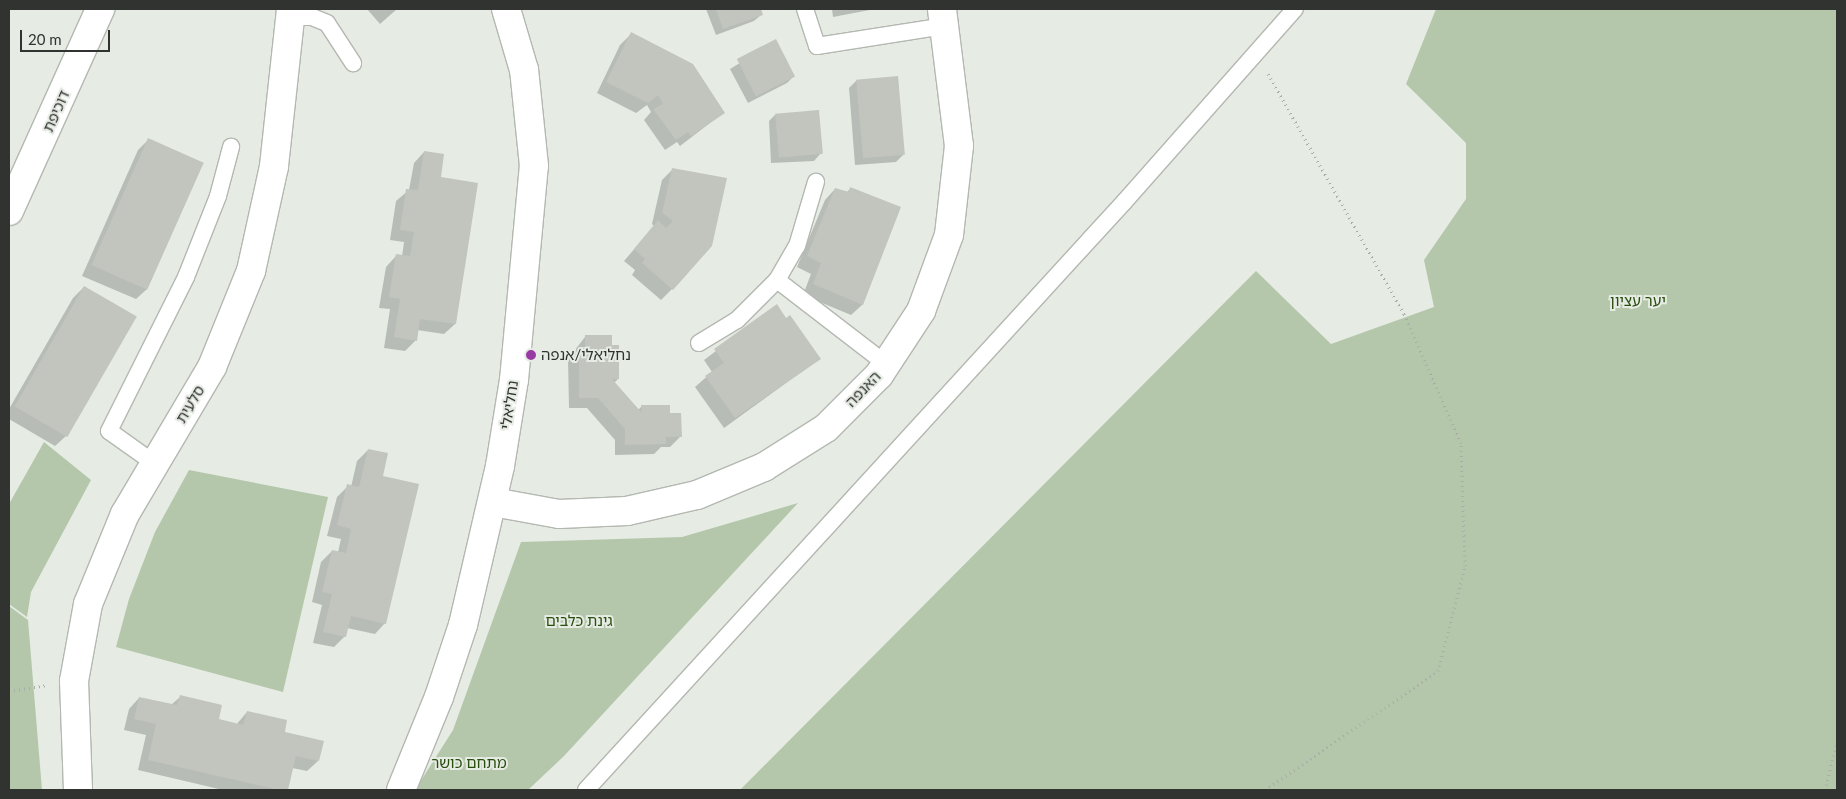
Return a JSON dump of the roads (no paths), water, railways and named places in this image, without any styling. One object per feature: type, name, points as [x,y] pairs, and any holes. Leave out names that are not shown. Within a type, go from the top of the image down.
[{"type":"street","name":"דוכיפת","points":[[9,210],[100,9]]},
{"type":"street","name":"נחליאלי","points":[[401,790],[439,697],[463,625],[493,502],[514,380],[534,166],[532,119],[524,70],[506,9]]},
{"type":"street","name":"סלעית","points":[[78,790],[74,681],[88,604],[103,561],[154,463],[212,367],[251,271],[274,166],[290,13]]},
{"type":"street","name":"האנפה","points":[[493,502],[559,514],[627,511],[697,495],[764,468],[826,428],[886,364],[921,311],[949,234],[959,146],[944,17]]},
{"type":"lane","points":[[805,9],[817,46],[944,17]]},
{"type":"lane","points":[[586,790],[1257,54],[1295,9]]},
{"type":"lane","points":[[290,13],[312,17],[327,24],[353,63]]},
{"type":"lane","points":[[154,463],[109,431],[186,277],[218,196],[231,147]]},
{"type":"lane","points":[[699,343],[744,314],[778,280],[797,246],[816,182]]},
{"type":"lane","points":[[778,280],[886,364]]},
{"type":"place","name":"נחליאלי/אנפה","points":[[531,355]]},
{"type":"park label","name":"יער עציון","points":[[1638,301]]},
{"type":"park label","name":"גינת כלבים","points":[[579,621]]},
{"type":"park label","name":"מתחם כושר","points":[[469,763]]}]
